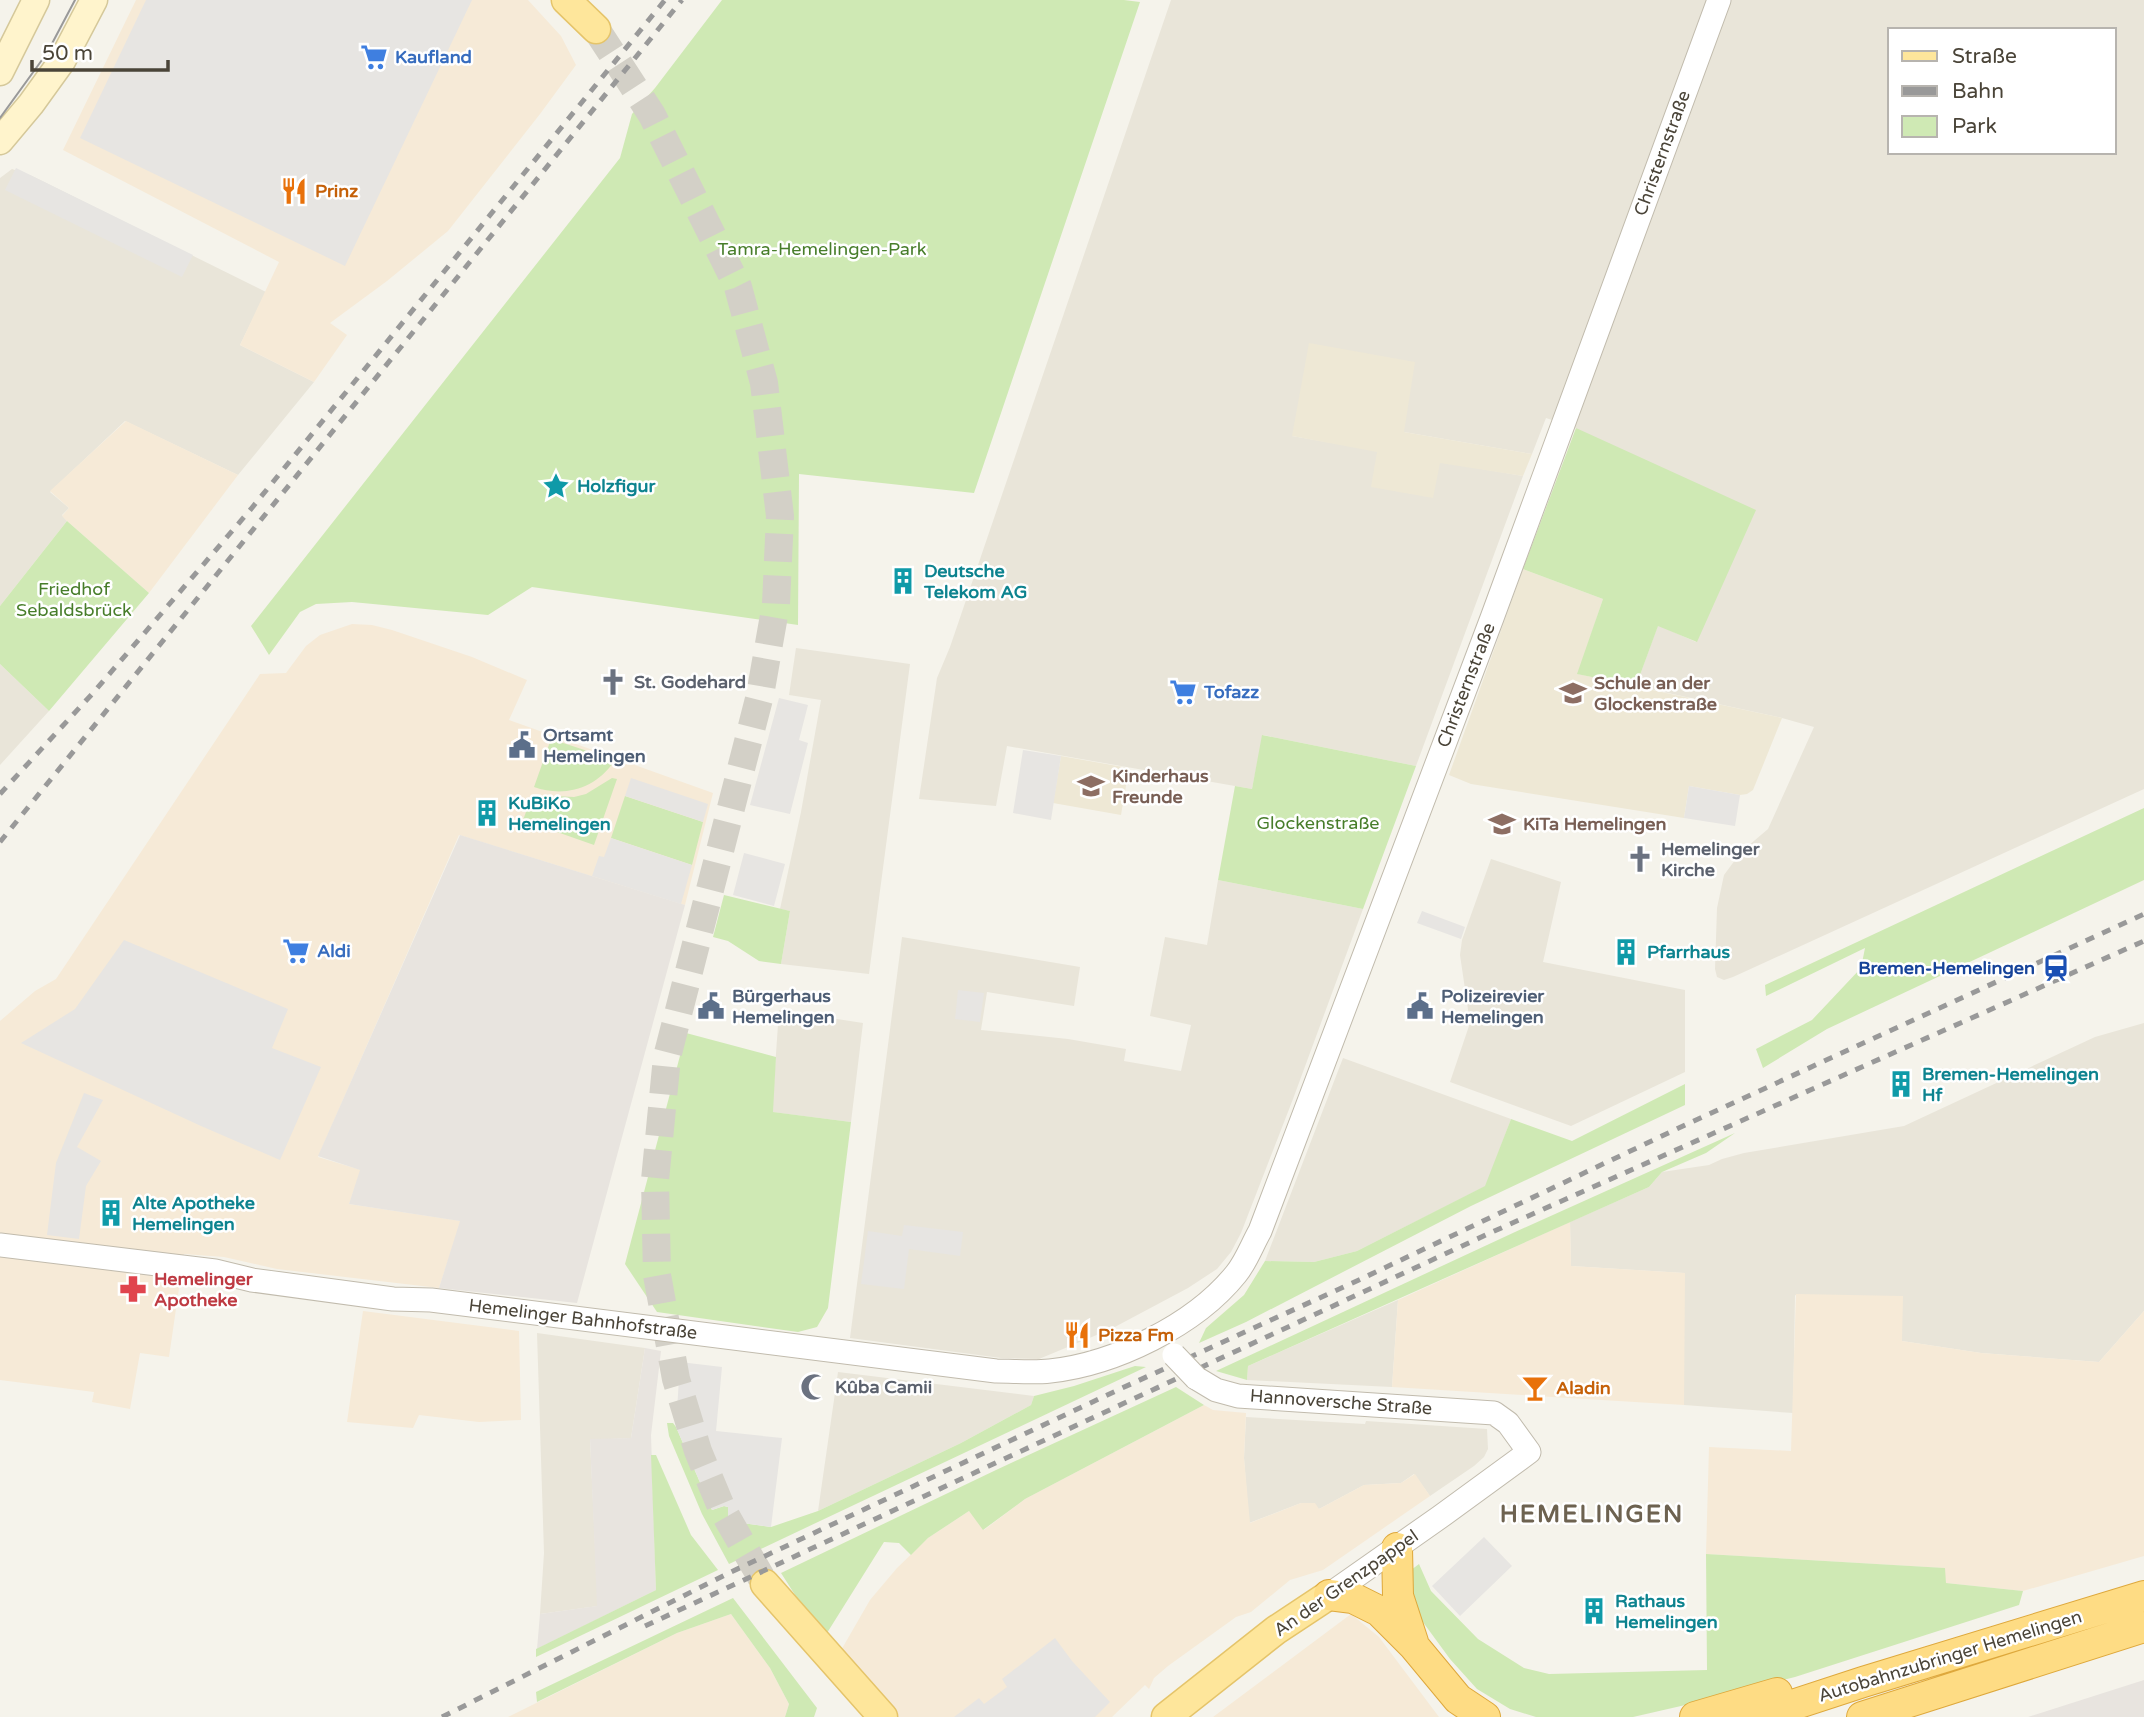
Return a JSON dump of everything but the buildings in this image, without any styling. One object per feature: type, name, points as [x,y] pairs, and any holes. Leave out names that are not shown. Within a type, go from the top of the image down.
[{"type":"highway","points":[[1397,1548],[1398,1596],[1414,1646]]},
{"type":"highway","points":[[1329,1595],[1353,1598],[1379,1611],[1414,1646],[1458,1699],[1485,1717]]},
{"type":"highway","name":"Autobahnzubringer Hemelingen","points":[[1756,1717],[2144,1596]]},
{"type":"highway","name":"Autobahnzubringer Hemelingen","points":[[1862,1717],[2144,1627]]},
{"type":"highway","points":[[1695,1717],[1816,1680],[1863,1682]]},
{"type":"main road","points":[[0,72],[36,0]]},
{"type":"main road","points":[[0,141],[62,61],[94,0]]},
{"type":"main road","points":[[566,0],[596,29],[575,0]]},
{"type":"main road","points":[[857,1717],[765,1584],[883,1717]]},
{"type":"main road","name":"An der Grenzpappel","points":[[1166,1717],[1276,1630],[1329,1595]]},
{"type":"street","name":"Christernstraße","points":[[1161,1334],[1195,1313],[1237,1273],[1260,1231],[1492,618],[1719,0]]},
{"type":"street","name":"Hemelinger Bahnhofstraße","points":[[0,1245],[215,1271],[252,1280],[393,1299],[431,1300],[996,1371],[1049,1371],[1100,1361],[1161,1334]]},
{"type":"street","name":"Hannoversche Straße","points":[[1161,1334],[1174,1355],[1196,1378],[1216,1390],[1238,1396],[1494,1413],[1508,1423],[1529,1452]]},
{"type":"street","name":"An der Grenzpappel","points":[[1329,1595],[1529,1452]]},
{"type":"shaded area","points":[[136,0],[528,0],[561,36],[576,65],[448,231],[330,323],[347,335],[314,382],[240,345],[279,262],[63,150]]},
{"type":"shaded area","points":[[146,0],[472,0],[345,266],[80,138]]},
{"type":"shaded area","points":[[1171,0],[2144,0],[2144,789],[1733,977],[1724,980],[1717,977],[1717,908],[1724,875],[1741,852],[1768,829],[1814,727],[1636,686],[1658,625],[1696,642],[1576,428],[1546,418],[1532,454],[1404,432],[1292,436],[1523,476],[1416,766],[1263,735],[1252,789],[1007,746],[996,806],[919,799],[937,678],[950,647]]},
{"type":"shaded area","points":[[16,168],[193,255],[182,277],[5,190]]},
{"type":"shaded area","points":[[12,169],[32,176],[266,292],[240,345],[314,382],[238,475],[125,421],[50,492],[69,508],[62,515],[67,521],[0,606],[0,178]]},
{"type":"shaded area","points":[[1309,343],[1415,362],[1404,432],[1532,454],[1523,476],[1440,463],[1433,498],[1371,487],[1377,452],[1292,436]]},
{"type":"shaded area","points":[[126,421],[238,475],[149,593],[62,516],[69,508],[50,491]]},
{"type":"shaded area","name":"Schule an der Glockenstraße","points":[[1523,569],[1603,599],[1578,674],[1782,718],[1753,790],[1740,795],[1689,786],[1684,818],[1471,784],[1449,775]]},
{"type":"shaded area","points":[[352,624],[392,630],[472,657],[527,680],[509,720],[713,793],[685,905],[459,835],[318,1157],[361,1170],[349,1204],[461,1221],[439,1288],[277,1269],[224,1257],[184,1254],[169,1357],[140,1353],[130,1409],[92,1402],[94,1392],[0,1380],[0,1021],[35,991],[56,979],[260,674],[286,673],[306,646],[320,635]]},
{"type":"shaded area","points":[[796,648],[910,664],[869,974],[781,964],[790,911],[780,909],[821,700],[789,695]]},
{"type":"shaded area","points":[[0,664],[49,711],[0,765]]},
{"type":"shaded area","points":[[779,698],[808,705],[799,740],[808,743],[790,814],[750,805]]},
{"type":"shaded area","points":[[1023,750],[1061,756],[1051,820],[1013,813]]},
{"type":"shaded area","name":"Kinderhaus Freunde","points":[[1061,756],[1129,768],[1121,815],[1053,803]]},
{"type":"shaded area","points":[[631,778],[708,804],[703,822],[625,796]]},
{"type":"shaded area","points":[[1689,786],[1740,795],[1735,826],[1684,818]]},
{"type":"shaded area","points":[[460,835],[685,905],[577,1303],[439,1288],[460,1221],[349,1204],[360,1170],[318,1156]]},
{"type":"shaded area","points":[[611,838],[692,865],[681,904],[592,876],[599,856],[604,857]]},
{"type":"shaded area","points":[[744,853],[785,864],[774,906],[733,895]]},
{"type":"shaded area","points":[[1491,859],[1561,882],[1543,962],[1685,990],[1685,1072],[1571,1126],[1450,1082],[1470,1023],[1460,955],[1462,940]]},
{"type":"shaded area","points":[[1218,880],[1363,909],[1293,1099],[1241,1233],[1231,1252],[1217,1269],[1188,1288],[1111,1329],[1039,1359],[1001,1358],[850,1338],[902,937],[1080,967],[1074,1006],[987,992],[981,1030],[1068,1039],[1126,1049],[1124,1061],[1181,1071],[1191,1025],[1150,1016],[1165,937],[1207,945]]},
{"type":"shaded area","points":[[1422,911],[1465,927],[1461,939],[1417,923]]},
{"type":"shaded area","points":[[124,940],[288,1009],[272,1048],[321,1067],[280,1160],[21,1043],[75,1009]]},
{"type":"shaded area","points":[[958,990],[984,993],[980,1022],[955,1019]]},
{"type":"shaded area","points":[[779,1010],[863,1023],[851,1122],[772,1112]]},
{"type":"shaded area","points":[[2144,1023],[2144,1311],[2099,1362],[1981,1353],[1902,1341],[1795,1295],[1793,1413],[1684,1405],[1684,1273],[1571,1266],[1570,1222],[1649,1187],[1662,1172],[1709,1165],[1744,1153],[1904,1126],[2095,1037]]},
{"type":"shaded area","points":[[1343,1058],[1511,1119],[1486,1186],[1357,1251],[1314,1262],[1265,1261]]},
{"type":"shaded area","points":[[84,1093],[103,1100],[77,1147],[101,1161],[86,1186],[79,1239],[47,1235],[56,1163]]},
{"type":"shaded area","points":[[1570,1222],[1571,1266],[1685,1273],[1684,1405],[1392,1387],[1398,1300]]},
{"type":"shaded area","points":[[904,1225],[963,1232],[960,1256],[909,1249],[904,1289],[861,1284],[868,1231],[902,1236]]},
{"type":"shaded area","points":[[1796,1294],[1903,1296],[1902,1341],[1981,1353],[2099,1362],[2144,1311],[2144,1556],[2023,1591],[1946,1583],[1944,1568],[1706,1554],[1709,1447],[1791,1451]]},
{"type":"shaded area","points":[[1398,1300],[1392,1387],[1247,1380],[1248,1366]]},
{"type":"shaded area","points":[[363,1311],[519,1331],[521,1420],[479,1422],[419,1415],[413,1428],[347,1422]]},
{"type":"shaded area","points":[[537,1333],[645,1348],[631,1438],[590,1440],[598,1606],[540,1614],[544,1553]]},
{"type":"shaded area","points":[[645,1348],[661,1351],[651,1435],[656,1590],[537,1649],[540,1614],[597,1606],[590,1439],[631,1438]]},
{"type":"shaded area","points":[[680,1362],[722,1367],[716,1431],[782,1438],[771,1527],[728,1521],[728,1507],[712,1510],[676,1427]]},
{"type":"shaded area","points":[[838,1372],[1034,1396],[1031,1405],[961,1443],[818,1511]]},
{"type":"shaded area","points":[[1204,1405],[1213,1410],[1246,1413],[1244,1458],[1250,1523],[1301,1503],[1315,1503],[1319,1509],[1364,1485],[1401,1483],[1415,1474],[1430,1496],[1323,1570],[1290,1580],[1251,1612],[1236,1617],[1168,1666],[1154,1678],[1149,1689],[1145,1685],[1112,1717],[897,1717],[840,1652],[870,1600],[897,1568],[928,1538],[969,1511],[984,1530],[1025,1499]]},
{"type":"shaded area","points":[[1246,1417],[1487,1429],[1488,1449],[1474,1466],[1430,1496],[1414,1474],[1401,1483],[1364,1485],[1319,1509],[1301,1503],[1249,1523],[1244,1458]]},
{"type":"shaded area","points":[[1484,1537],[1512,1566],[1460,1616],[1432,1586]]},
{"type":"shaded area","points":[[731,1614],[770,1668],[789,1704],[785,1717],[508,1717],[677,1633]]},
{"type":"shaded area","points":[[1351,1614],[1379,1637],[1439,1717],[1213,1717]]},
{"type":"shaded area","points":[[1055,1638],[1110,1702],[1095,1717],[954,1717],[979,1698],[984,1704],[1007,1687],[1002,1679]]},
{"type":"shaded area","points":[[2144,1680],[2144,1717],[2028,1717]]},
{"type":"green space","name":"Tamra-Hemelingen-Park","points":[[722,0],[1140,2],[974,493],[799,474],[798,625],[532,587],[488,615],[352,602],[316,604],[300,612],[269,655],[251,626],[620,158],[632,114]]},
{"type":"green space","points":[[1576,428],[1756,510],[1697,642],[1658,626],[1636,686],[1577,674],[1603,599],[1523,569]]},
{"type":"green space","name":"Friedhof Sebaldsbrück","points":[[67,521],[149,593],[49,711],[0,664],[0,606]]},
{"type":"green space","name":"Glockenstraße","points":[[1262,735],[1416,766],[1363,909],[1218,880],[1235,786],[1252,789]]},
{"type":"green space","points":[[551,739],[615,760],[599,778],[579,788],[557,791],[534,787]]},
{"type":"green space","points":[[612,778],[617,779],[594,845],[523,820],[532,796],[574,797],[586,794]]},
{"type":"green space","points":[[625,796],[703,822],[692,865],[611,838]]},
{"type":"green space","points":[[2144,808],[2144,880],[1827,1029],[1763,1068],[1756,1049],[1812,1020],[1861,968],[1865,948],[1766,996],[1765,985]]},
{"type":"green space","points":[[724,895],[790,911],[781,964],[759,961],[728,941],[713,937]]},
{"type":"green space","points":[[686,1033],[776,1057],[773,1112],[851,1122],[828,1308],[817,1327],[798,1332],[657,1312],[625,1264]]},
{"type":"green space","points":[[1685,1084],[1685,1105],[1471,1206],[1246,1322],[1199,1343],[1206,1328],[1244,1295],[1265,1261],[1314,1262],[1357,1251],[1485,1186],[1511,1119],[1572,1141]]},
{"type":"green space","points":[[1735,1133],[1706,1153],[1662,1172],[1649,1187],[1248,1366],[1247,1380],[1216,1371],[1515,1232]]},
{"type":"green space","points":[[1135,1366],[1146,1367],[729,1564],[702,1514],[669,1436],[667,1423],[673,1423],[676,1427],[712,1510],[728,1507],[728,1521],[771,1527],[818,1511],[961,1443],[1031,1405],[1034,1396]]},
{"type":"green space","points":[[1176,1387],[1204,1405],[1025,1499],[983,1530],[969,1511],[928,1538],[911,1555],[899,1543],[884,1542],[827,1633],[799,1601],[781,1573],[996,1470]]},
{"type":"green space","points":[[651,1455],[656,1455],[691,1535],[718,1570],[536,1657],[536,1649],[656,1590]]},
{"type":"green space","points":[[1706,1554],[1945,1568],[1946,1583],[2023,1591],[2019,1605],[1795,1677],[1633,1717],[1536,1717],[1510,1709],[1477,1689],[1450,1659],[1409,1603],[1407,1573],[1419,1564],[1431,1591],[1478,1639],[1524,1668],[1549,1674],[1707,1670]]},
{"type":"green space","points":[[733,1598],[817,1708],[814,1717],[785,1717],[789,1704],[770,1668],[731,1614],[677,1633],[537,1702],[536,1692]]},
{"type":"tunnel","points":[[596,29],[652,115],[738,287],[764,383],[780,516],[776,604],[760,695],[667,1057],[655,1180],[657,1275],[676,1379],[698,1451],[722,1509],[765,1584]]},
{"type":"tram line","points":[[0,118],[47,53],[75,0]]},
{"type":"railway","points":[[0,794],[93,693],[251,509],[665,0]]},
{"type":"railway","points":[[0,842],[682,0]]},
{"type":"railway","points":[[442,1717],[731,1572],[1683,1126],[2144,914]]},
{"type":"railway","points":[[645,1626],[1490,1233],[2144,941]]},
{"type":"place","name":"Kaufland","points":[[374,57]]},
{"type":"place","name":"Prinz","points":[[294,191]]},
{"type":"place","name":"Holzfigur","points":[[556,486]]},
{"type":"place","name":"Deutsche Telekom AG","points":[[903,581]]},
{"type":"place","name":"St. Godehard","points":[[613,682]]},
{"type":"place","name":"Tofazz","points":[[1183,692]]},
{"type":"place","name":"Schule an der Glockenstraße","points":[[1573,693]]},
{"type":"place","name":"Ortsamt Hemelingen","points":[[522,745]]},
{"type":"place","name":"Kinderhaus Freunde","points":[[1091,786]]},
{"type":"place","name":"KuBiKo Hemelingen","points":[[487,813]]},
{"type":"place","name":"KiTa Hemelingen","points":[[1502,824]]},
{"type":"place","name":"Hemelinger Kirche","points":[[1640,859]]},
{"type":"place","name":"Aldi","points":[[296,951]]},
{"type":"place","name":"Pfarrhaus","points":[[1626,952]]},
{"type":"place","name":"Bremen-Hemelingen","points":[[2056,968]]},
{"type":"place","name":"Bürgerhaus Hemelingen","points":[[711,1006]]},
{"type":"place","name":"Polizeirevier Hemelingen","points":[[1420,1006]]},
{"type":"place","name":"Bremen-Hemelingen Hf","points":[[1901,1084]]},
{"type":"place","name":"Alte Apotheke Hemelingen","points":[[111,1213]]},
{"type":"place","name":"Hemelinger Apotheke","points":[[133,1289]]},
{"type":"place","name":"Pizza Fm","points":[[1077,1335]]},
{"type":"place","name":"Kûba Camii","points":[[814,1387]]},
{"type":"place","name":"Aladin","points":[[1535,1388]]},
{"type":"place","name":"Rathaus Hemelingen","points":[[1594,1611]]},
{"type":"district","name":"HEMELINGEN","points":[[1592,1514]]}]
